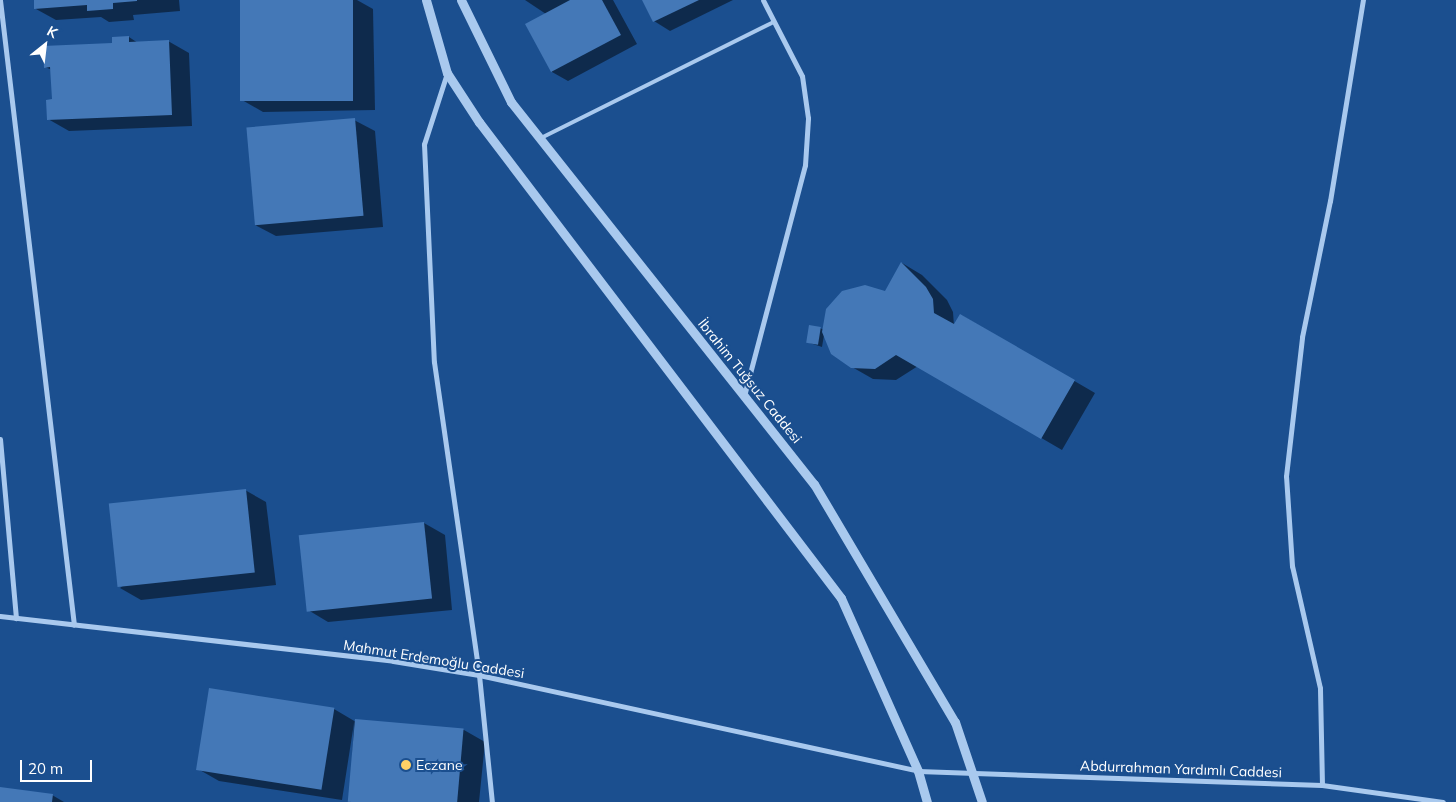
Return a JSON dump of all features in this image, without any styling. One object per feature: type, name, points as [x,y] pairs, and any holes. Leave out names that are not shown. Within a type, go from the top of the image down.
[{"type":"street","points":[[0,0],[74,625]]},
{"type":"street","points":[[426,0],[447,73],[478,122],[841,598],[918,771],[927,802]]},
{"type":"street","name":"İbrahim Tuğsuz Caddesi","points":[[461,0],[511,102],[814,484],[955,722],[982,802]]},
{"type":"street","points":[[744,396],[805,165],[808,118],[802,76],[763,0]]},
{"type":"street","points":[[1322,786],[1320,688],[1292,566],[1286,476],[1302,337],[1330,201],[1363,0]]},
{"type":"street","points":[[447,73],[424,144],[434,362],[479,675],[492,802]]},
{"type":"street","points":[[0,439],[16,618]]},
{"type":"street","name":"Mahmut Erdemoğlu Caddesi","points":[[0,616],[393,661],[479,675],[918,771]]},
{"type":"street","name":"Abdurrahman Yardımlı Caddesi","points":[[918,771],[1322,786],[1443,802]]},
{"type":"lane","points":[[540,139],[774,22]]},
{"type":"building","points":[[34,0],[137,1],[113,3],[113,9],[87,11],[87,5],[34,9]]},
{"type":"building","points":[[240,0],[353,0],[353,101],[240,101]]},
{"type":"building","points":[[570,0],[602,0],[621,35],[551,72],[525,24]]},
{"type":"building","points":[[642,0],[699,0],[653,22]]},
{"type":"building","points":[[129,36],[129,42],[169,40],[172,115],[47,120],[46,100],[52,99],[50,67],[44,68],[43,46],[112,43],[112,37]]},
{"type":"building","points":[[355,118],[364,216],[255,225],[246,127]]},
{"type":"building","points":[[901,262],[926,287],[933,299],[934,313],[954,324],[960,314],[1075,380],[1041,439],[896,355],[875,369],[851,368],[831,354],[822,332],[826,309],[842,291],[865,285],[885,291]]},
{"type":"building","points":[[809,325],[821,327],[818,345],[806,343]]},
{"type":"building","points":[[246,489],[255,573],[118,587],[109,503]]},
{"type":"building","points":[[424,522],[432,599],[307,612],[299,535]]},
{"type":"building","points":[[209,688],[334,708],[321,790],[196,770]]},
{"type":"building","name":"Eczane","points":[[355,719],[464,728],[457,802],[348,802]]},
{"type":"building","points":[[0,787],[53,794],[52,802],[0,802]]},
{"type":"place","name":"Eczane","points":[[406,765]]}]
